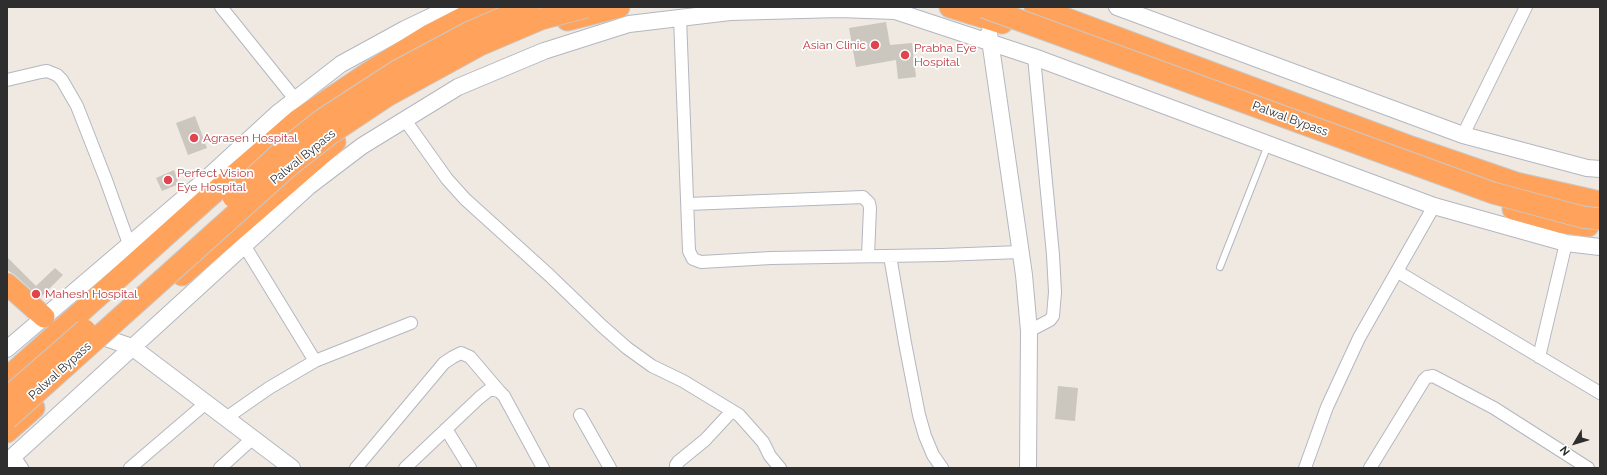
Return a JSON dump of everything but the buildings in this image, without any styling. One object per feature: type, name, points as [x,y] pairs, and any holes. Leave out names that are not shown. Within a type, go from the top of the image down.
[{"type":"highway","points":[[7,378],[298,120],[368,73],[431,34],[470,14],[488,7]]},
{"type":"highway","name":"Palwal Bypass","points":[[7,398],[98,318],[281,152],[323,119],[397,71],[470,32],[528,7]]},
{"type":"highway","name":"Palwal Bypass","points":[[7,418],[289,166],[330,134],[387,96],[480,45],[541,19],[586,7]]},
{"type":"highway","points":[[7,432],[327,148],[395,100],[458,65],[497,46],[540,28],[619,7]]},
{"type":"highway","points":[[950,7],[987,11],[1502,206],[1560,222],[1600,228]]},
{"type":"highway","name":"Palwal Bypass","points":[[1035,7],[1400,142],[1516,183],[1600,202]]},
{"type":"highway","points":[[1072,7],[1231,67],[1519,172],[1561,183],[1600,188]]},
{"type":"highway","name":"Palwal Bypass","points":[[987,11],[1493,193],[1582,217],[1600,219]]},
{"type":"highway","points":[[7,284],[44,317]]},
{"type":"street","points":[[221,7],[295,99]]},
{"type":"street","points":[[7,348],[205,180],[295,99],[341,64],[405,29],[429,11],[451,7]]},
{"type":"street","points":[[1117,7],[1463,135],[1587,168],[1600,170]]},
{"type":"street","points":[[1463,135],[1526,7]]},
{"type":"street","points":[[14,462],[132,347],[244,245],[308,187],[362,146],[458,87],[544,51],[629,24],[730,12],[839,9],[895,11],[1034,57],[1434,206],[1566,243],[1600,247]]},
{"type":"street","points":[[987,11],[990,42],[1020,252],[1029,331],[1028,468]]},
{"type":"street","points":[[680,18],[690,250],[694,259],[701,262],[771,258],[1020,252]]},
{"type":"street","points":[[1029,331],[1050,320],[1053,316],[1054,292],[1053,255],[1034,57]]},
{"type":"street","points":[[7,80],[47,71],[57,75],[62,80],[77,106],[129,244]]},
{"type":"street","points":[[405,120],[448,179],[465,198],[602,326],[627,348],[652,366],[683,382],[739,415],[754,430],[763,442],[770,456],[780,468]]},
{"type":"street","points":[[688,204],[863,197],[869,203],[870,208],[868,256]]},
{"type":"street","points":[[1305,468],[1327,407],[1359,338],[1398,272],[1434,206]]},
{"type":"street","points":[[1539,357],[1566,243]]},
{"type":"street","points":[[244,245],[315,361]]},
{"type":"street","points":[[890,256],[919,415],[925,436],[933,455],[942,468]]},
{"type":"street","points":[[1398,272],[1600,393]]},
{"type":"street","points":[[44,317],[132,347],[292,468]]},
{"type":"street","points":[[226,418],[269,388],[315,361],[411,323]]},
{"type":"street","points":[[356,468],[444,363],[461,354],[470,357],[504,396],[543,468]]},
{"type":"street","points":[[1370,468],[1424,380],[1427,377],[1433,376],[1494,408],[1588,468]]},
{"type":"street","points":[[405,468],[479,398],[489,390],[499,391]]},
{"type":"street","points":[[130,468],[206,403]]},
{"type":"street","points":[[677,468],[676,465],[678,462],[705,440],[732,411]]},
{"type":"street","points":[[580,415],[610,468]]},
{"type":"street","points":[[446,429],[470,468]]},
{"type":"street","points":[[220,468],[253,438]]},
{"type":"lane","points":[[1220,267],[1268,144]]},
{"type":"place","name":"Asian Clinic","points":[[875,45]]},
{"type":"place","name":"Prabha Eye Hospital","points":[[905,55]]},
{"type":"place","name":"Agrasen Hospital","points":[[194,138]]},
{"type":"place","name":"Perfect Vision Eye Hospital","points":[[168,180]]},
{"type":"place","name":"Mahesh Hospital","points":[[36,294]]}]
